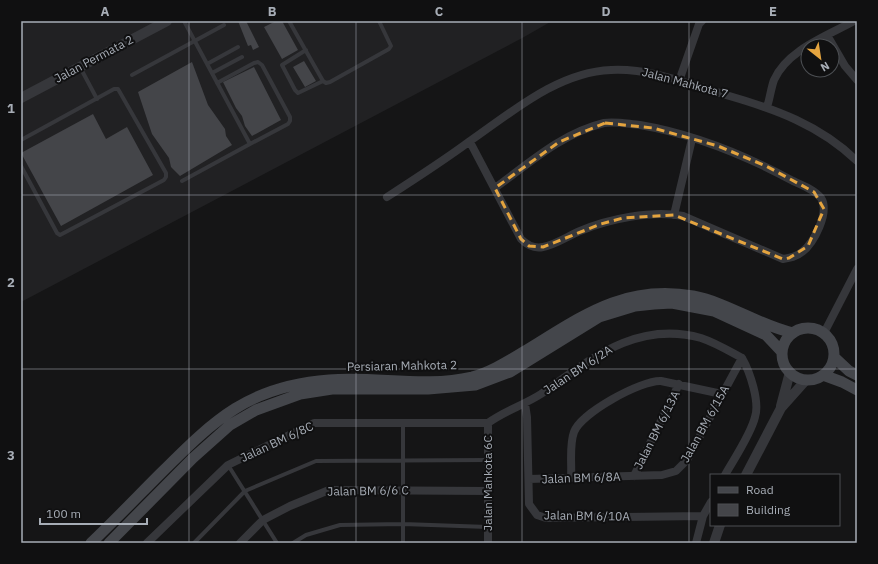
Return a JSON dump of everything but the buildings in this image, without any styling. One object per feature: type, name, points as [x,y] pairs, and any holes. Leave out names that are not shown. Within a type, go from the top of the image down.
[{"type":"main road","name":"Persiaran Mahkota 2","points":[[109,543],[193,458],[230,425],[256,410],[280,400],[332,384],[437,381],[473,376],[506,362],[595,309],[627,298],[652,294],[692,296],[713,301],[729,306],[772,328],[793,332]]},
{"type":"main road","name":"Persiaran Mahkota 2","points":[[91,543],[191,442],[216,421],[240,405],[258,396],[300,383],[428,389],[474,384],[510,372],[599,317],[628,308],[654,304],[672,303],[714,311],[766,335],[782,352]]},
{"type":"main road","points":[[808,328],[824,333],[832,343],[834,357],[828,370],[823,375],[818,378],[806,380],[797,377],[785,366],[782,352],[784,345],[793,332],[808,328]]},
{"type":"main road","points":[[834,357],[848,370],[857,375]]},
{"type":"main road","points":[[823,375],[842,382],[857,390]]},
{"type":"street","name":"Jalan Permata 2","points":[[21,98],[79,66],[167,21]]},
{"type":"street","points":[[679,81],[699,24],[702,21]]},
{"type":"street","points":[[768,107],[774,80],[782,67],[806,47],[854,21]]},
{"type":"street","points":[[827,35],[845,66],[857,80]]},
{"type":"street","name":"Jalan Mahkota 7","points":[[387,197],[470,142],[507,115],[552,88],[592,72],[612,70],[638,70],[768,107],[823,133],[857,161]]},
{"type":"street","points":[[470,142],[521,239],[533,247],[543,247],[581,230],[624,218],[674,215],[689,219],[783,259],[796,256],[808,246],[824,215],[824,204],[814,192],[766,166],[718,146],[653,128],[623,123],[605,123],[559,142],[495,188]]},
{"type":"street","points":[[674,215],[692,139]]},
{"type":"street","points":[[824,333],[857,269]]},
{"type":"street","name":"Jalan BM 6/2A","points":[[488,423],[504,412],[525,404],[603,352],[621,343],[642,337],[667,334],[700,338],[742,358]]},
{"type":"street","points":[[726,474],[753,424],[756,413],[756,402],[749,372],[742,358]]},
{"type":"street","name":"Jalan BM 6/15A","points":[[634,476],[665,474],[682,466],[688,458],[742,358]]},
{"type":"street","points":[[747,474],[781,408],[790,372]]},
{"type":"street","points":[[781,408],[806,380]]},
{"type":"street","points":[[571,478],[572,437],[576,427],[583,419],[634,387],[655,381],[680,384],[722,394]]},
{"type":"street","name":"Jalan BM 6/13A","points":[[634,476],[680,384]]},
{"type":"street","name":"Jalan BM 6/10A","points":[[525,404],[527,417],[530,506],[537,515],[543,517],[703,516]]},
{"type":"street","name":"Jalan BM 6/8C","points":[[147,543],[228,465],[314,423],[488,423]]},
{"type":"street","name":"Jalan Mahkota 6C","points":[[488,423],[488,543]]},
{"type":"street","name":"Jalan BM 6/8A","points":[[529,479],[634,476]]},
{"type":"street","name":"Jalan BM 6/6 C","points":[[240,543],[263,520],[290,506],[329,490],[488,491]]},
{"type":"street","points":[[696,543],[703,516],[710,504]]},
{"type":"street","points":[[714,543],[720,526]]},
{"type":"lane","points":[[184,21],[250,144]]},
{"type":"lane","points":[[289,21],[323,81]]},
{"type":"lane","points":[[306,50],[282,65],[298,93],[323,81],[330,82],[389,49],[391,42],[379,21]]},
{"type":"lane","points":[[132,75],[224,25]]},
{"type":"lane","points":[[207,64],[238,47]]},
{"type":"lane","points":[[212,73],[242,57]]},
{"type":"lane","points":[[182,181],[288,124],[290,121],[290,117],[262,65],[256,62],[217,83]]},
{"type":"lane","points":[[79,66],[97,99]]},
{"type":"lane","points":[[21,140],[114,89],[120,90],[166,173],[166,177],[164,180],[60,235],[21,166]]},
{"type":"lane","points":[[402,424],[403,543]]},
{"type":"lane","points":[[194,543],[244,491],[316,461],[488,460]]},
{"type":"lane","points":[[228,465],[277,543]]},
{"type":"lane","points":[[293,543],[306,535],[340,525],[403,524],[488,527]]},
{"type":"highlighted area","points":[[605,123],[653,128],[718,146],[766,166],[814,192],[824,209],[808,246],[789,258],[783,259],[674,215],[623,218],[601,224],[543,247],[529,246],[521,239],[495,188],[559,142]]},
{"type":"shaded area","points":[[21,21],[552,21],[21,302]]}]
